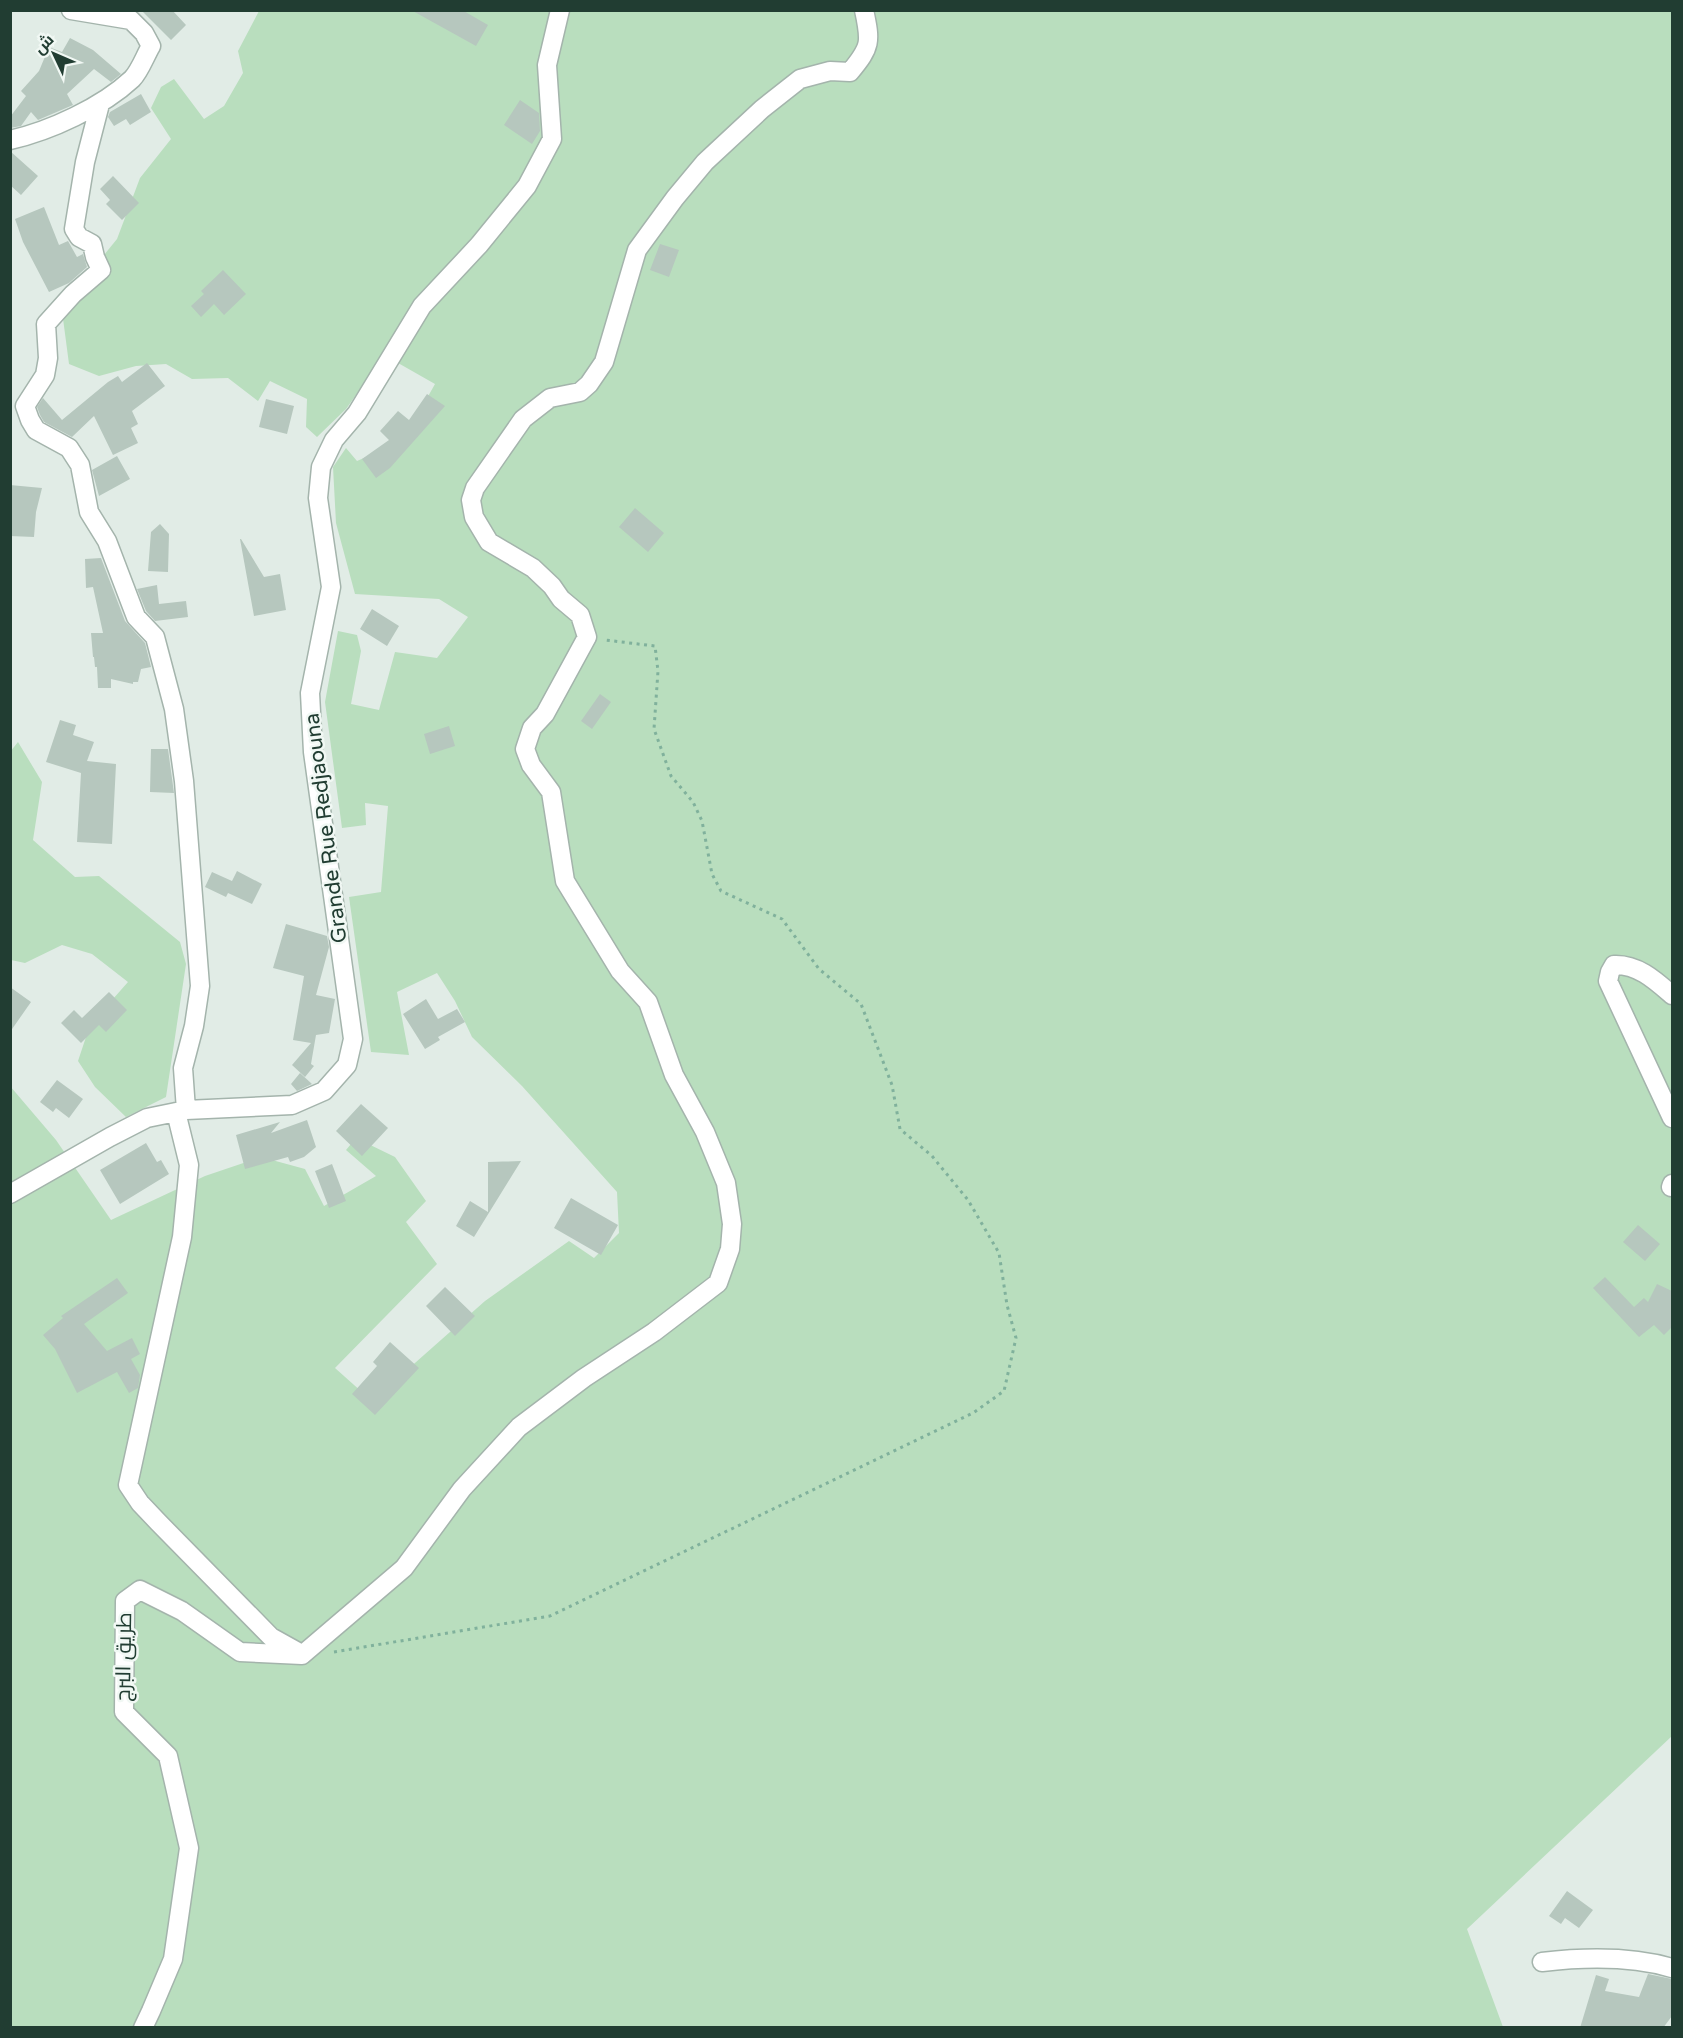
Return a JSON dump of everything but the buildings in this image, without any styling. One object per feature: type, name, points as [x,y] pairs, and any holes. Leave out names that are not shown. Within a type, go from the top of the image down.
[{"type":"street","points":[[10,140],[28,136],[100,105],[134,77],[151,46],[144,33],[131,20],[71,10]]},
{"type":"street","name":"Grande Rue Redjaouna","points":[[10,1194],[147,1118],[181,1111],[292,1105],[324,1091],[347,1065],[353,1039],[313,752],[310,693],[332,586],[318,498],[321,467],[334,440],[357,413],[422,306],[479,245],[528,186],[552,139],[547,65],[560,10]]},
{"type":"street","points":[[100,105],[85,162],[74,229],[79,237],[92,244],[94,257],[101,270],[73,294],[46,324],[48,358],[45,375],[25,406],[36,430],[69,448],[80,465],[89,512],[107,541],[136,618],[155,637],[174,709],[184,781],[200,986],[194,1026],[183,1068],[181,1111],[189,1165],[182,1237],[128,1485],[140,1503],[271,1637],[302,1655],[404,1568],[462,1489],[519,1427],[584,1378],[654,1332],[718,1283],[730,1249],[732,1224],[726,1183],[714,1152],[674,1075],[648,1002],[620,971],[565,881],[552,792],[531,765],[525,749],[532,728],[545,714],[587,637],[580,615],[561,599],[552,586],[533,568],[489,542],[474,517],[471,500],[475,488],[523,419],[550,399],[580,392],[589,384],[604,362],[637,250],[675,198],[705,162],[762,109],[800,80],[830,71],[850,72],[865,54],[870,38],[864,10]]},
{"type":"street","points":[[1672,995],[1647,974],[1623,965],[1614,965],[1610,972],[1608,981],[1672,1118]]},
{"type":"street","name":"طريق البرج","points":[[143,2028],[173,1959],[189,1848],[168,1756],[124,1712],[125,1600],[140,1590],[182,1611],[240,1652],[302,1655]]},
{"type":"street","points":[[1542,1962],[1576,1958],[1607,1959],[1650,1962],[1672,1968]]},
{"type":"green space","points":[[259,11],[1672,11],[1672,1736],[1467,1929],[1503,2027],[11,2027],[10,1086],[56,1140],[111,1220],[205,1176],[261,1157],[305,1169],[324,1206],[376,1176],[346,1150],[356,1138],[395,1157],[426,1201],[406,1222],[437,1264],[335,1368],[372,1401],[485,1301],[569,1241],[594,1258],[619,1233],[617,1192],[522,1086],[472,1037],[455,1001],[437,973],[397,992],[409,1055],[371,1052],[349,897],[381,892],[388,806],[365,803],[366,825],[342,828],[325,702],[338,631],[357,635],[361,651],[351,704],[379,710],[395,652],[437,658],[468,617],[439,599],[355,594],[336,523],[333,467],[346,448],[357,461],[403,441],[435,384],[384,355],[346,409],[317,437],[306,427],[307,399],[270,381],[258,401],[228,378],[192,379],[166,364],[136,366],[99,376],[69,364],[62,311],[78,287],[117,239],[140,178],[171,139],[151,108],[161,87],[174,79],[204,119],[224,106],[243,73],[238,51]]},
{"type":"green space","points":[[18,742],[42,782],[33,840],[75,877],[99,876],[180,942],[186,964],[166,1097],[126,1117],[95,1087],[78,1061],[90,1025],[128,982],[92,954],[62,945],[25,963],[11,960],[10,752]]}]
